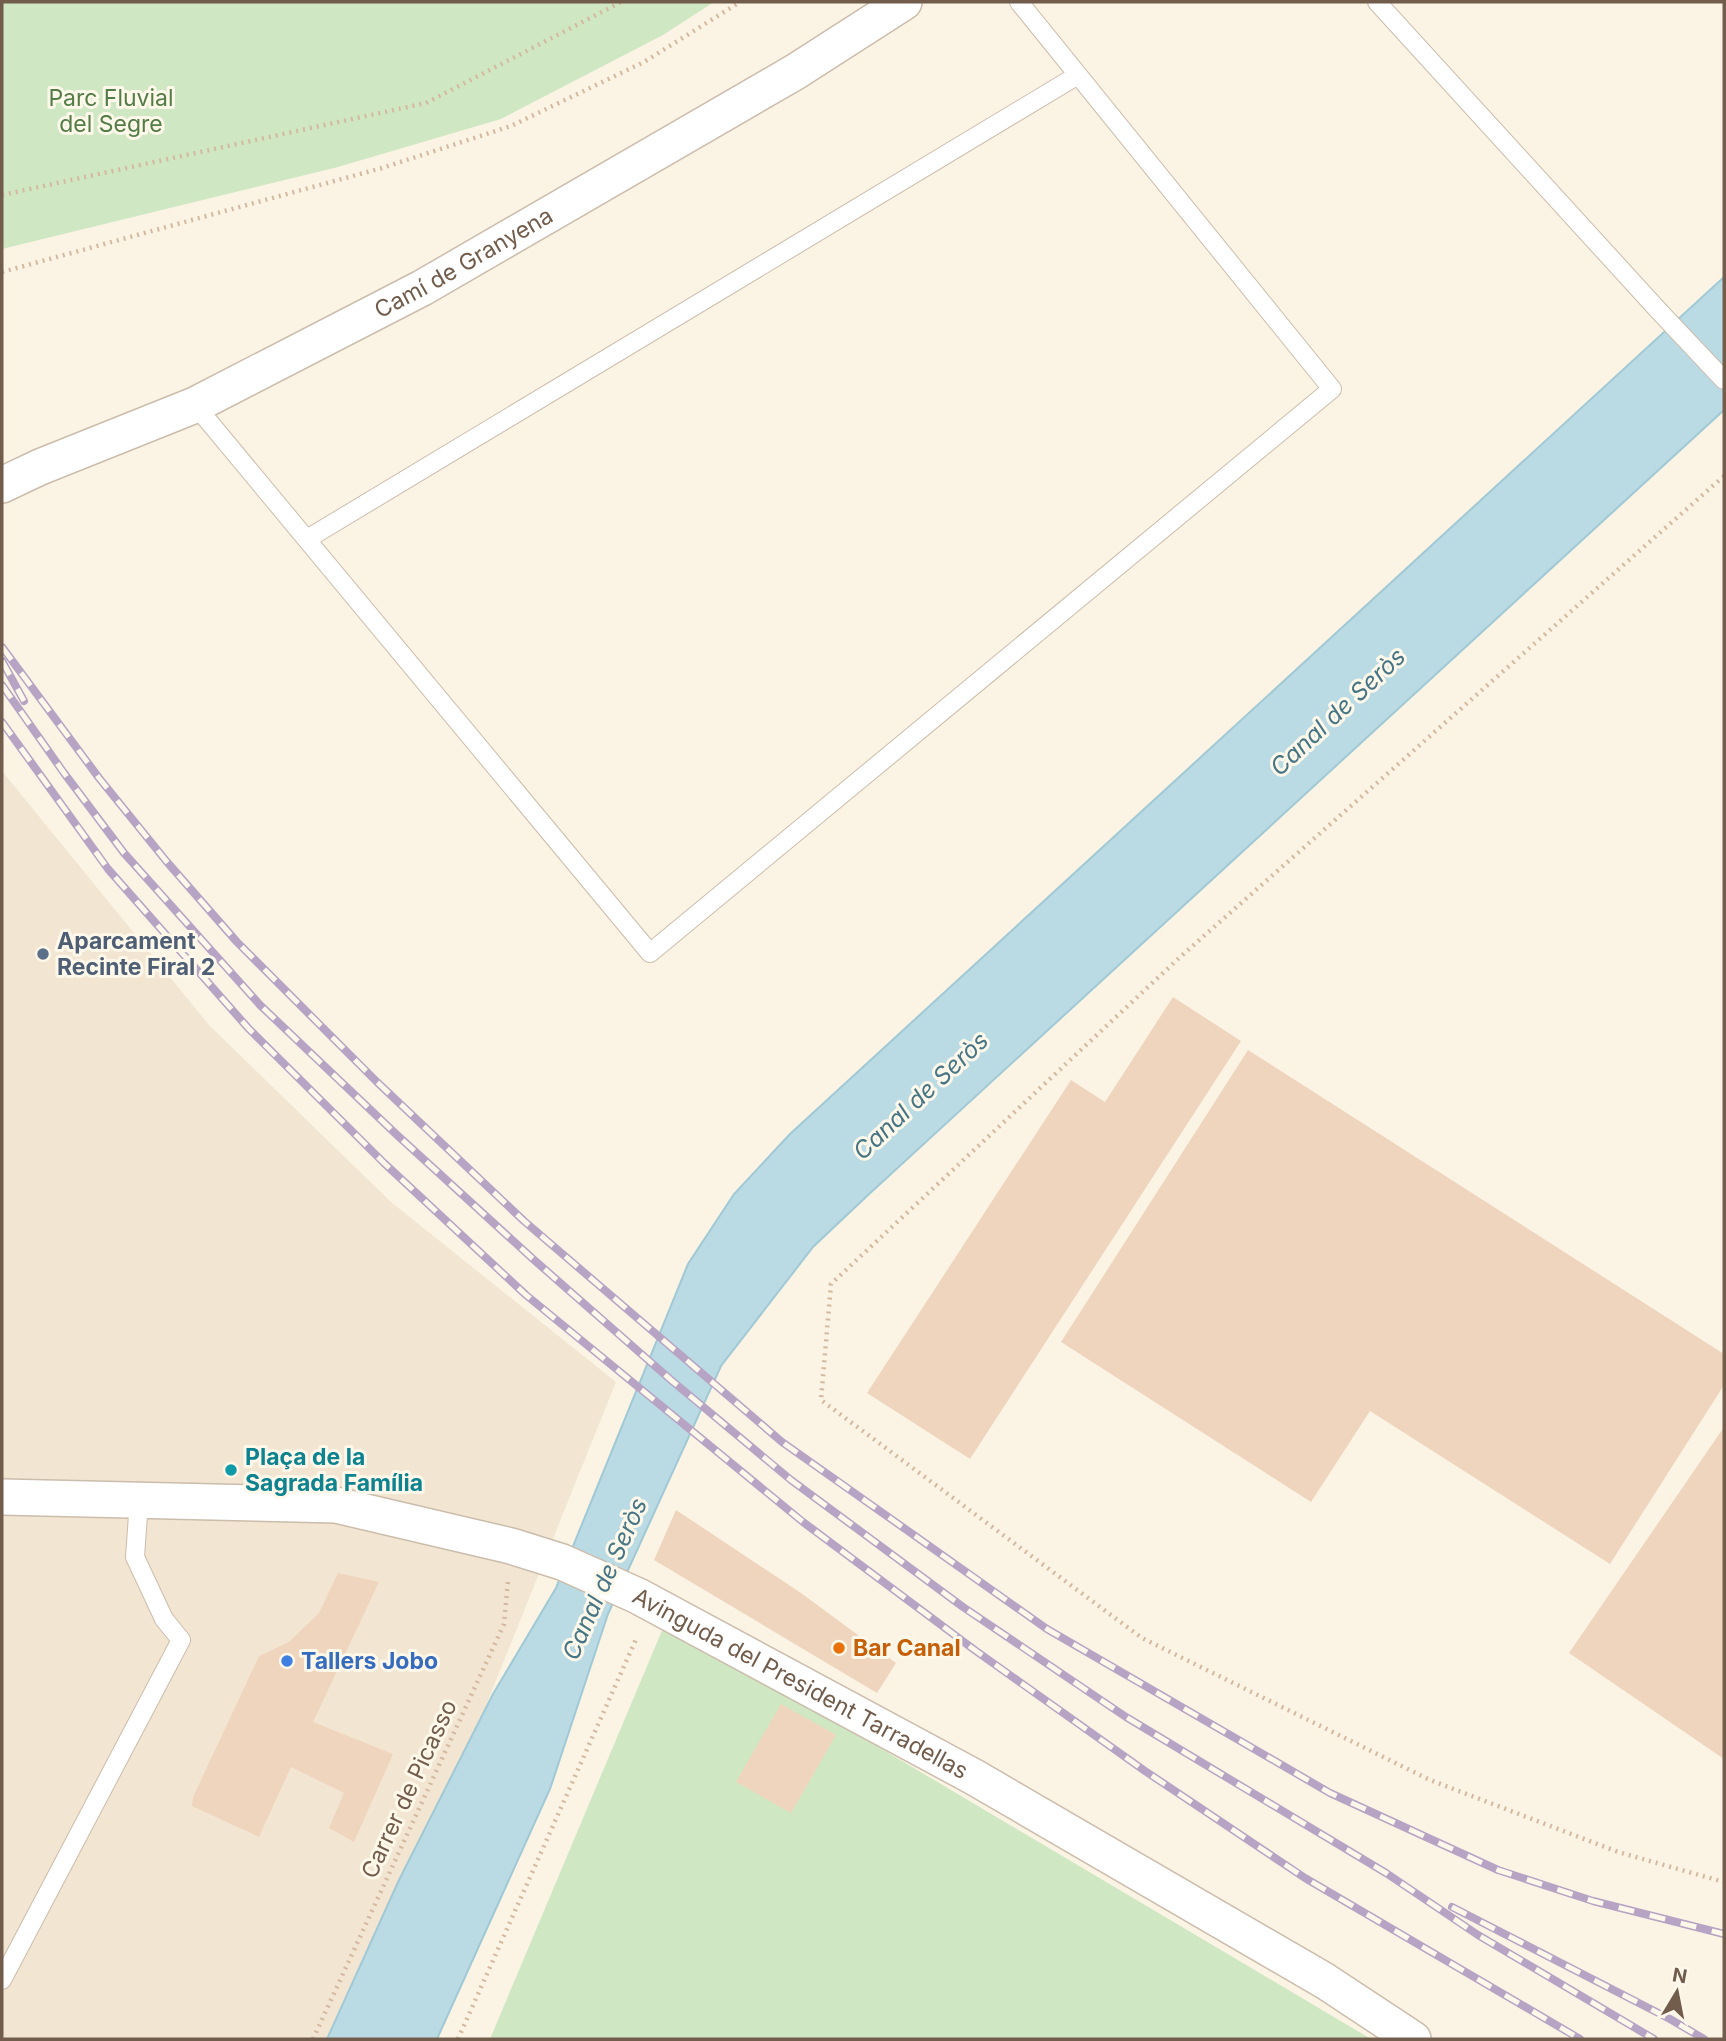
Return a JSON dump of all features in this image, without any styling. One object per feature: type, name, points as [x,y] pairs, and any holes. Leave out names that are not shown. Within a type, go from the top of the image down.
[{"type":"street","name":"Camí de Granyena","points":[[2,485],[195,405],[422,288],[795,72],[904,2]]},
{"type":"street","name":"Avinguda del President Tarradellas","points":[[2,1497],[336,1505],[511,1546],[562,1562],[645,1599],[974,1777],[1325,1981],[1413,2039]]},
{"type":"lane","points":[[195,405],[650,953],[1332,389],[1019,2]]},
{"type":"lane","points":[[1377,2],[1724,380]]},
{"type":"lane","points":[[307,539],[1078,75]]},
{"type":"lane","points":[[2,1980],[181,1640],[164,1619],[135,1557],[139,1501]]},
{"type":"path","points":[[2,195],[426,103],[621,2]]},
{"type":"path","points":[[2,272],[382,168],[510,125],[644,62],[740,2]]},
{"type":"path","points":[[1724,476],[1179,958],[831,1284],[821,1400],[1142,1638],[1430,1780],[1618,1852],[1724,1882]]},
{"type":"path","name":"Carrer de Picasso","points":[[313,2039],[504,1623],[511,1546]]},
{"type":"path","points":[[458,2039],[645,1599]]},
{"type":"shaded area","points":[[2,771],[209,1025],[391,1202],[616,1382],[352,2039],[2,2039]]},
{"type":"green space","name":"Parc Fluvial del Segre","points":[[2,2],[714,2],[663,35],[501,119],[338,167],[2,249]]},
{"type":"green space","points":[[666,1621],[1371,2039],[490,2039]]},
{"type":"water","name":"Canal de Seròs","points":[[1724,277],[1724,410],[813,1247],[721,1366],[608,1614],[550,1789],[437,2039],[327,2039],[399,1880],[493,1694],[556,1588],[688,1264],[734,1194],[790,1134]]},
{"type":"building","points":[[1173,997],[1241,1041],[970,1459],[867,1393],[1071,1080],[1105,1102]]},
{"type":"building","points":[[1248,1050],[1724,1354],[1724,1385],[1610,1564],[1370,1411],[1311,1502],[1061,1342]]},
{"type":"building","points":[[1724,1427],[1724,1759],[1569,1653]]},
{"type":"building","points":[[676,1510],[801,1593],[896,1663],[877,1693],[654,1560]]},
{"type":"building","points":[[338,1573],[379,1582],[313,1722],[393,1754],[354,1842],[329,1828],[344,1793],[291,1767],[259,1837],[192,1806],[193,1797],[259,1656],[289,1642],[319,1613]]},
{"type":"building","points":[[781,1704],[836,1735],[791,1813],[736,1782]]},
{"type":"railway","points":[[2,647],[99,778],[237,942],[377,1082],[524,1221],[782,1442],[1047,1629],[1330,1793],[1498,1870],[1593,1901],[1724,1934]]},
{"type":"railway","points":[[2,661],[24,701]]},
{"type":"railway","points":[[2,685],[124,853],[260,1005],[533,1259],[671,1380],[791,1480],[963,1607],[1126,1717],[1386,1873],[1478,1935],[1654,2039]]},
{"type":"railway","points":[[2,722],[108,869],[249,1029],[384,1163],[526,1295],[803,1522],[976,1651],[1145,1771],[1305,1878],[1580,2039]]},
{"type":"railway","points":[[1452,1907],[1704,2039]]},
{"type":"place","name":"Aparcament Recinte Firal 2","points":[[43,954]]},
{"type":"place","name":"Plaça de la Sagrada Família","points":[[231,1470]]},
{"type":"place","name":"Bar Canal","points":[[839,1648]]},
{"type":"place","name":"Tallers Jobo","points":[[287,1661]]}]
